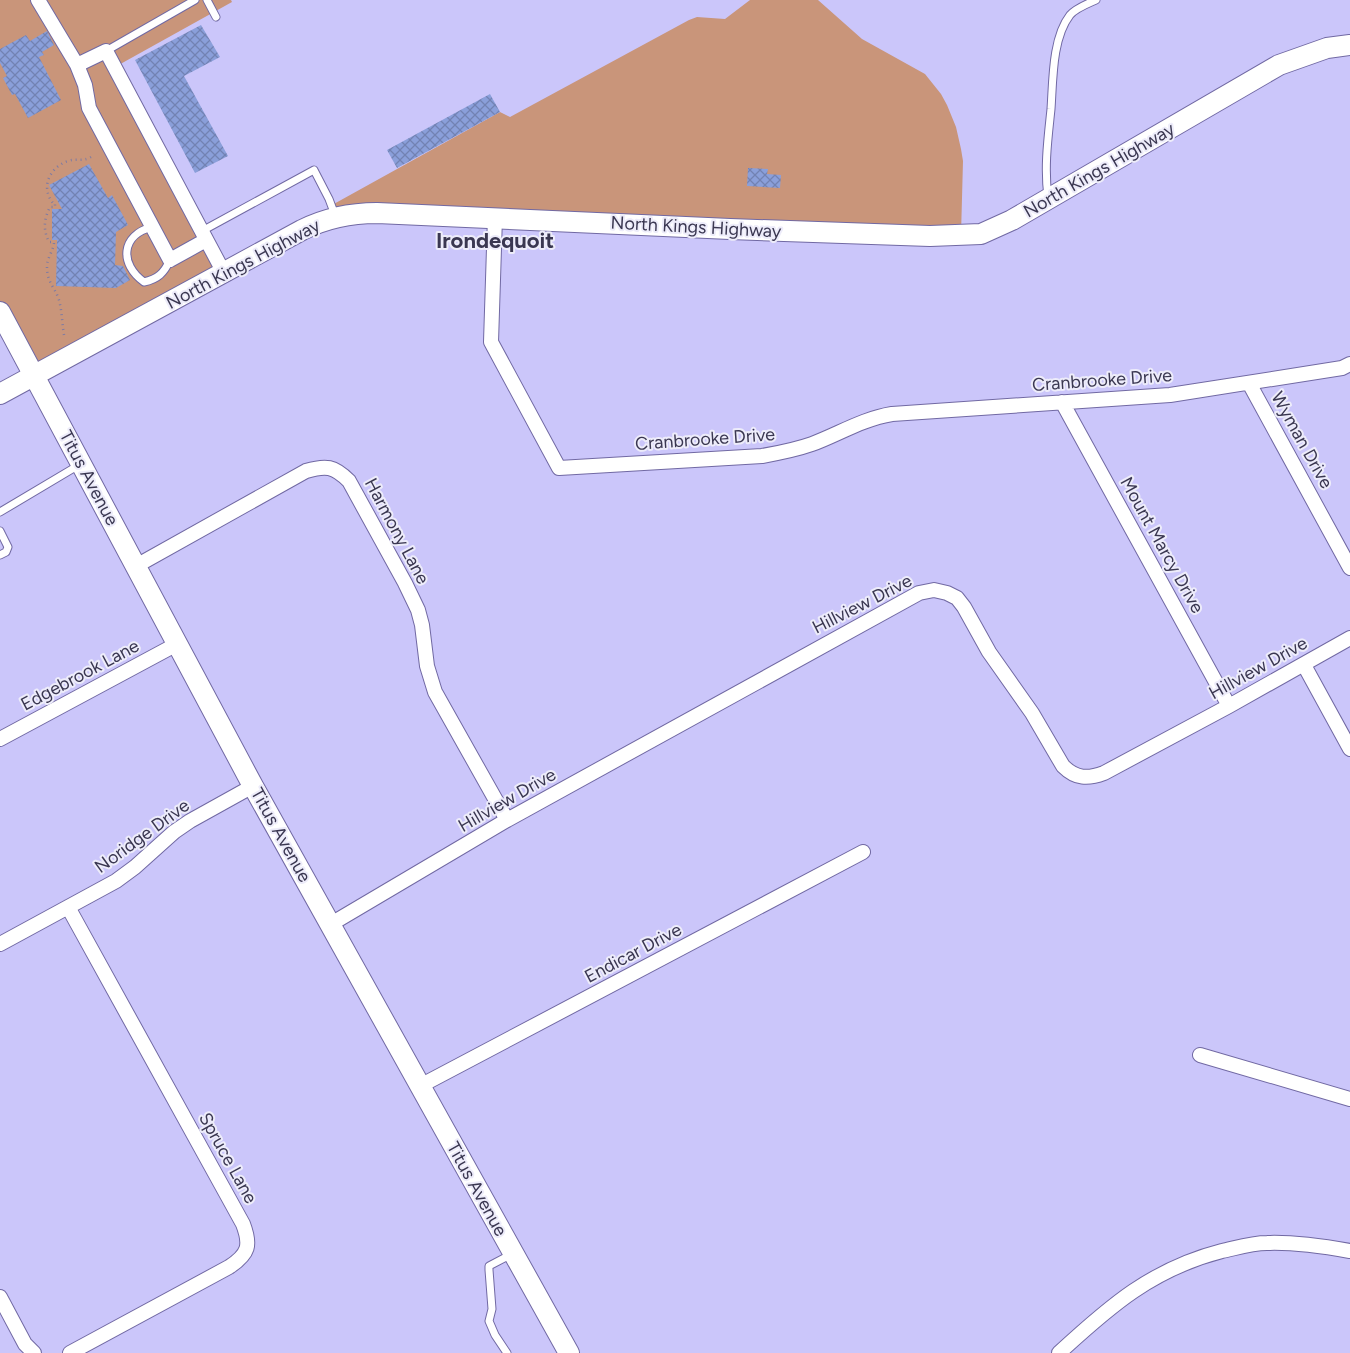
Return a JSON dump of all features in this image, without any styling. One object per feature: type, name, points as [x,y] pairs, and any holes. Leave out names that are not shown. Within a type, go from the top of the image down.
[{"type":"street","points":[[39,1],[77,65],[85,85],[89,108],[170,260],[204,235]]},
{"type":"street","name":"North Kings Highway","points":[[0,394],[311,226],[336,217],[370,213],[930,236],[981,234],[1012,220],[1048,200],[1279,65],[1327,48],[1350,45]]},
{"type":"street","points":[[77,65],[106,51],[224,273]]},
{"type":"street","name":"Cranbrooke Drive","points":[[494,218],[491,342],[559,468],[762,456],[788,452],[813,444],[863,421],[892,414],[1170,395],[1342,368],[1350,364]]},
{"type":"street","name":"Titus Avenue","points":[[0,312],[253,786],[570,1353]]},
{"type":"street","name":"Wyman Drive","points":[[1249,383],[1350,568]]},
{"type":"street","name":"Mount Marcy Drive","points":[[1062,402],[1229,706]]},
{"type":"street","name":"Harmony Lane","points":[[136,566],[306,471],[320,467],[332,468],[342,473],[349,481],[418,610],[428,666],[436,692],[507,820]]},
{"type":"street","name":"Hillview Drive","points":[[331,924],[507,820],[906,598],[919,593],[934,590],[957,598],[989,652],[1032,713],[1063,766],[1070,773],[1087,778],[1104,773],[1304,665],[1350,638]]},
{"type":"street","name":"Edgebrook Lane","points":[[0,740],[177,644]]},
{"type":"street","points":[[1304,665],[1350,749]]},
{"type":"street","name":"Noridge Drive","points":[[0,944],[116,881],[135,867],[174,832],[253,786]]},
{"type":"street","name":"Endicar Drive","points":[[420,1086],[863,852]]},
{"type":"street","name":"Spruce Lane","points":[[68,907],[244,1224],[248,1245],[244,1254],[230,1267],[70,1353]]},
{"type":"street","points":[[1200,1055],[1350,1099]]},
{"type":"street","points":[[1059,1353],[1097,1317],[1147,1281],[1177,1266],[1205,1256],[1264,1243],[1300,1243],[1350,1251]]},
{"type":"street","points":[[0,1296],[25,1344],[34,1353]]},
{"type":"lane","points":[[106,51],[195,0]]},
{"type":"lane","points":[[207,0],[216,17]]},
{"type":"lane","points":[[1048,200],[1046,178],[1048,143],[1055,58],[1059,38],[1071,14],[1096,0]]},
{"type":"lane","points":[[204,235],[314,170],[336,217]]},
{"type":"lane","points":[[152,227],[142,230],[132,237],[127,245],[126,257],[131,268],[136,276],[144,282],[155,280],[164,271],[170,260]]},
{"type":"lane","points":[[0,512],[82,464]]},
{"type":"lane","points":[[0,531],[8,547],[6,552],[0,555]]},
{"type":"lane","points":[[507,1353],[495,1336],[489,1321],[492,1309],[489,1270],[490,1266],[514,1253]]},
{"type":"path","points":[[64,335],[58,299],[47,276],[47,259],[54,242],[49,242],[45,231],[45,223],[49,209],[50,207],[55,207],[55,203],[48,196],[46,186],[52,173],[60,165],[68,161],[84,160],[91,157]]},
{"type":"shaded area","points":[[0,0],[231,0],[232,2],[115,67],[226,272],[34,375],[0,312]]},
{"type":"shaded area","points":[[750,0],[818,0],[862,39],[925,74],[947,105],[956,127],[961,149],[963,161],[961,235],[340,216],[332,205],[500,112],[510,117],[689,20],[697,17],[725,19]]},
{"type":"building","points":[[201,25],[220,57],[184,76],[228,156],[195,173],[135,60]]},
{"type":"building","points":[[47,31],[54,45],[42,52],[44,55],[39,57],[61,100],[28,118],[15,94],[12,95],[3,78],[7,76],[0,63],[0,49],[26,35],[30,41]]},
{"type":"building","points":[[490,94],[500,112],[397,168],[387,150]]},
{"type":"building","points":[[89,164],[108,198],[112,195],[128,225],[116,232],[115,265],[123,266],[130,280],[116,288],[56,286],[57,240],[52,240],[52,209],[62,209],[49,185]]},
{"type":"building","points":[[748,168],[768,169],[767,174],[781,175],[780,188],[747,186]]},
{"type":"district","name":"Irondequoit","points":[[495,240]]}]
